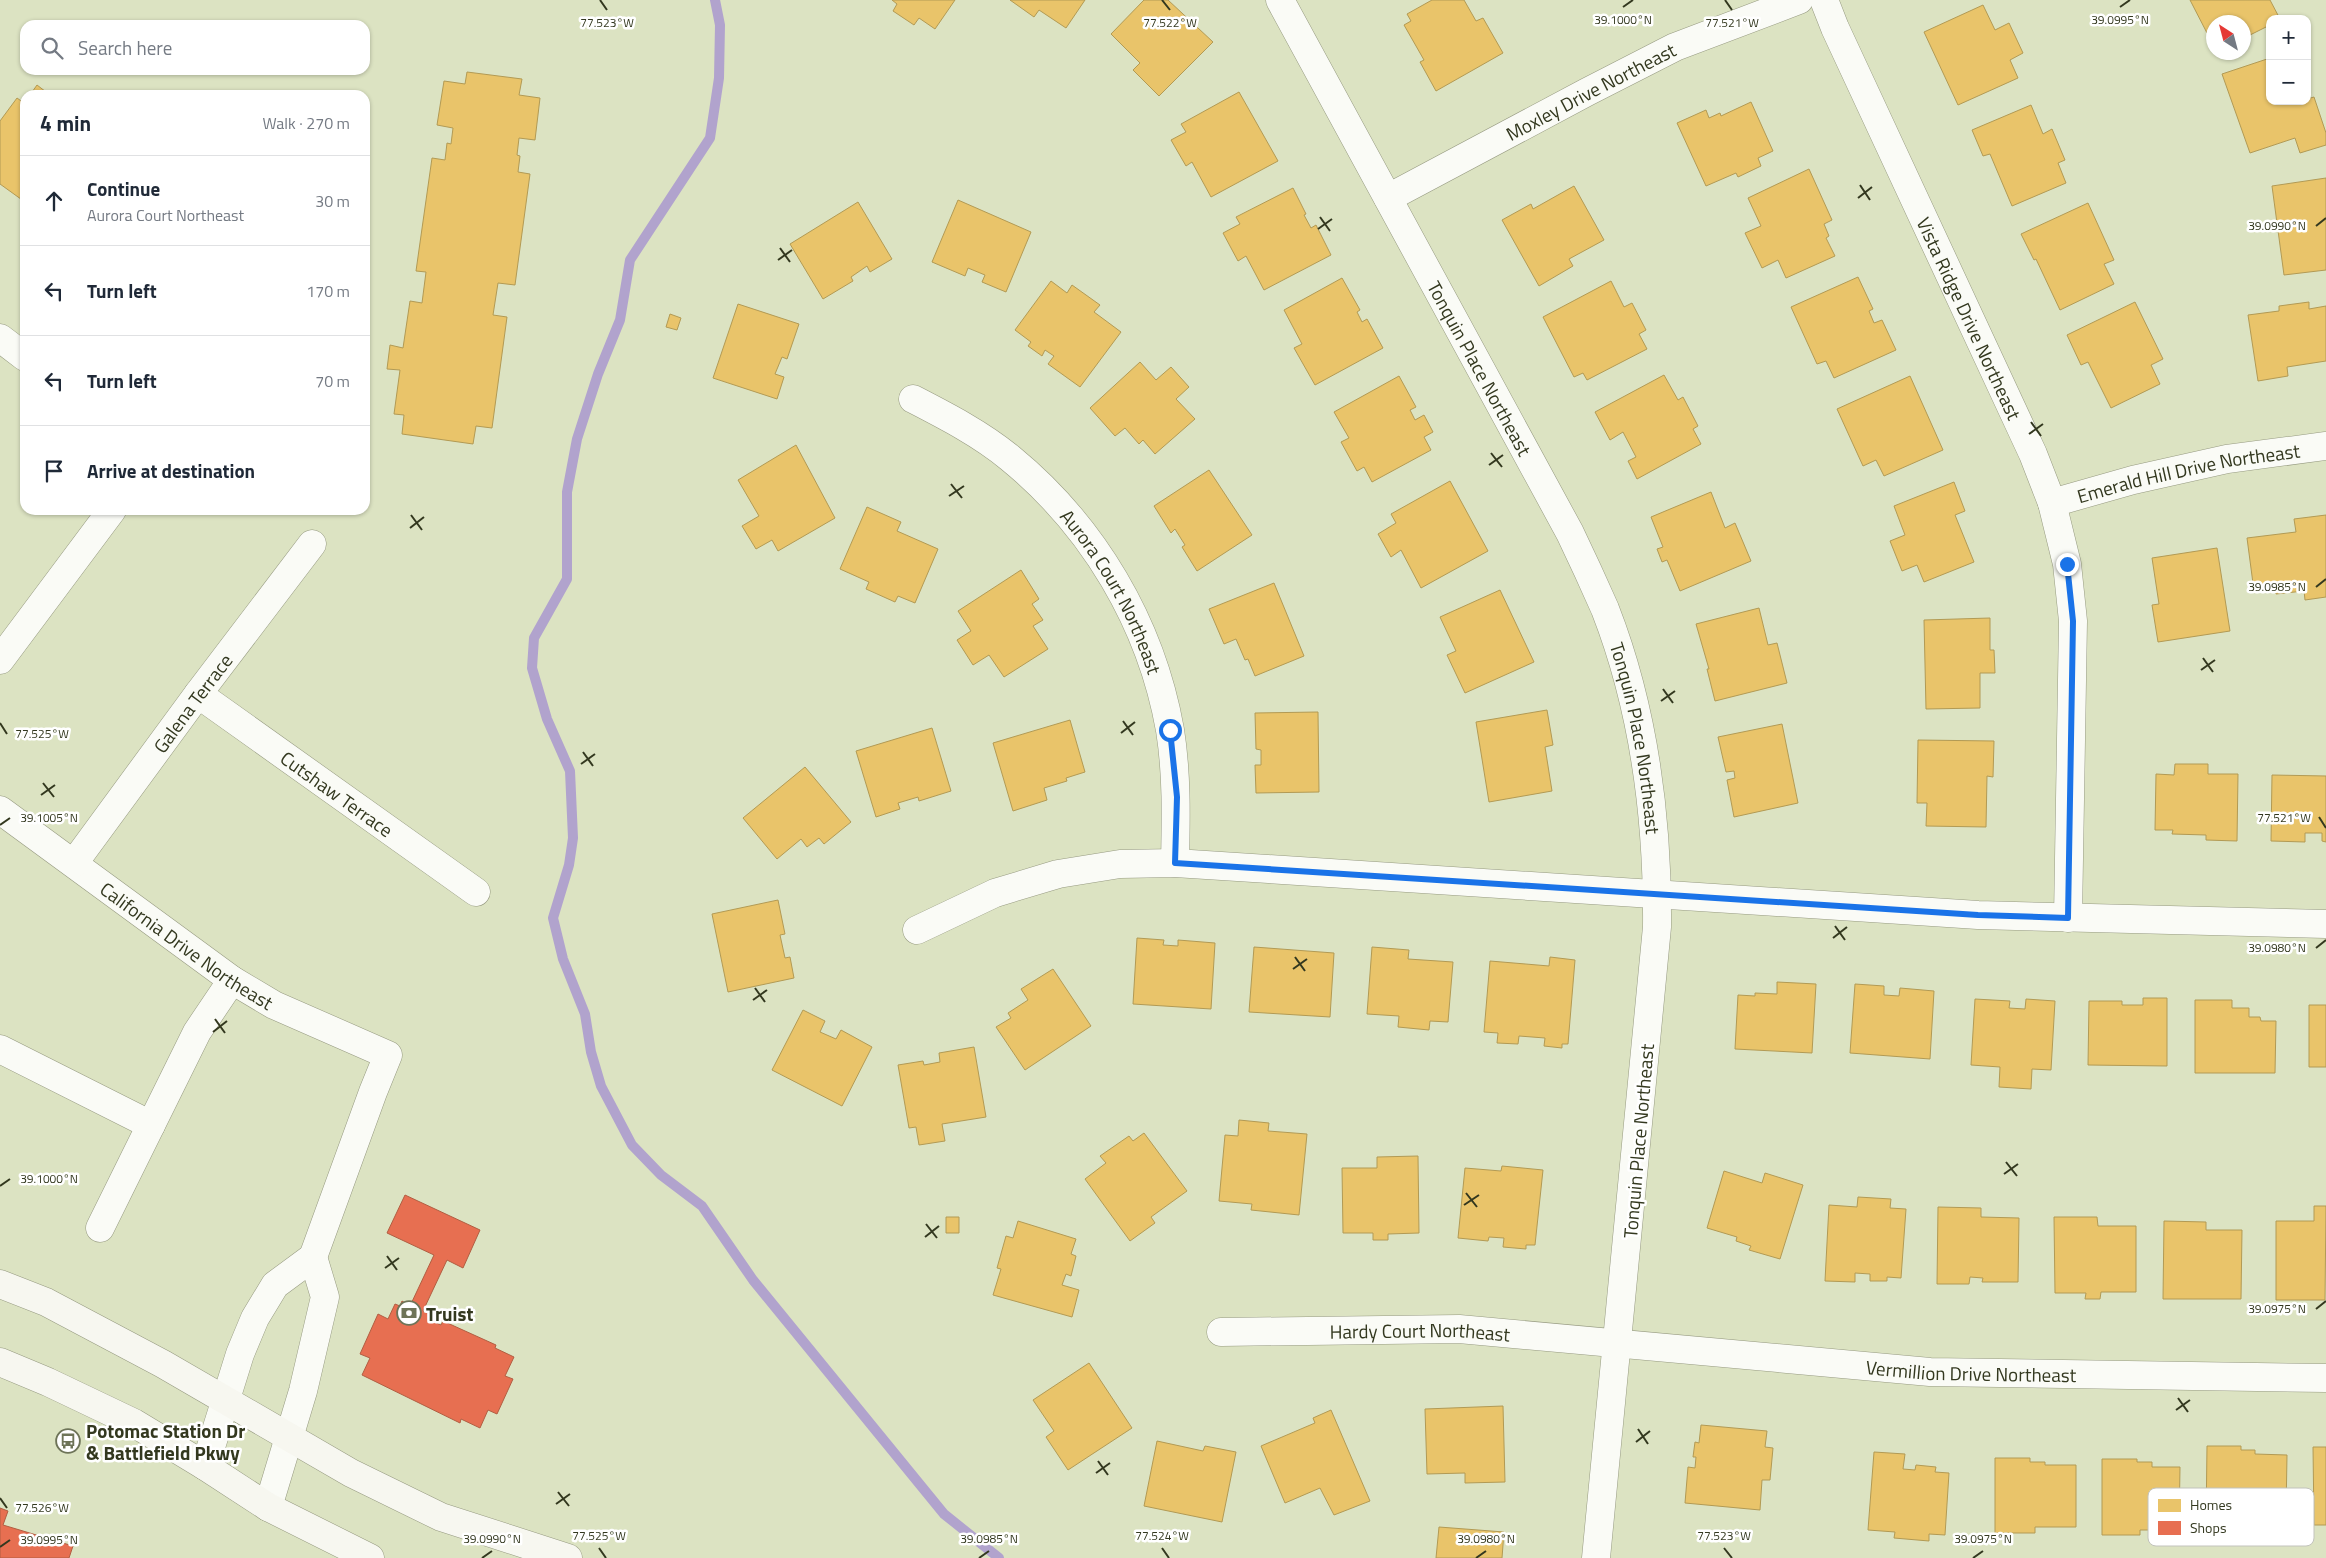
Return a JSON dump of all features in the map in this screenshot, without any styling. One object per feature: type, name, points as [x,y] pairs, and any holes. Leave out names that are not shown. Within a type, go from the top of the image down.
[{"type":"street","name":"Tonquin Place Northeast","points":[[1280,0],[1570,533],[1605,610],[1631,690],[1648,773],[1658,895],[1652,992],[1596,1558]]},
{"type":"street","name":"Moxley Drive Northeast","points":[[1388,198],[1675,47],[1799,0]]},
{"type":"street","name":"Vista Ridge Drive Northeast","points":[[1824,0],[2033,454],[2052,503],[2067,564],[2073,621],[2068,918]]},
{"type":"street","points":[[0,338],[20,353]]},
{"type":"street","name":"Aurora Court Northeast","points":[[913,399],[958,422],[1009,457],[1059,503],[1098,552],[1131,608],[1152,662],[1170,730],[1177,797],[1175,863]]},
{"type":"street","name":"Emerald Hill Drive Northeast","points":[[2052,503],[2133,480],[2227,459],[2326,446]]},
{"type":"street","points":[[0,660],[108,515]]},
{"type":"street","name":"Galena Terrace","points":[[74,863],[198,694],[312,544]]},
{"type":"street","name":"Cutshaw Terrace","points":[[198,694],[476,892]]},
{"type":"street","name":"California Drive Northeast","points":[[0,810],[232,980],[274,1005],[388,1055],[313,1257]]},
{"type":"street","points":[[917,930],[995,893],[1058,874],[1120,864],[1175,863],[1978,915],[2326,924]]},
{"type":"street","points":[[100,1228],[197,1032],[232,980]]},
{"type":"street","points":[[0,1049],[151,1125]]},
{"type":"street","points":[[205,1466],[240,1354],[255,1318],[275,1285],[313,1257],[325,1297],[303,1391],[268,1507]]},
{"type":"street","points":[[0,1284],[46,1302],[226,1399],[351,1473],[441,1517],[568,1558]]},
{"type":"street","name":"Hardy Court Northeast","points":[[1221,1332],[1459,1329],[1618,1343]]},
{"type":"street","name":"Vermillion Drive Northeast","points":[[1618,1343],[1930,1372],[2326,1378]]},
{"type":"street","points":[[0,1362],[48,1382],[134,1423],[268,1507],[370,1558]]},
{"type":"building: Homes","points":[[892,0],[955,0],[935,29],[919,18],[914,25],[893,11],[897,4]]},
{"type":"building: Homes","points":[[1010,0],[1085,0],[1066,28],[1039,10],[1034,17]]},
{"type":"building: Homes","points":[[1144,0],[1168,0],[1213,42],[1159,96],[1133,70],[1140,63],[1111,34]]},
{"type":"building: Homes","points":[[1432,0],[1464,0],[1476,21],[1483,18],[1503,53],[1436,91],[1420,62],[1424,60],[1404,25],[1411,21],[1407,14]]},
{"type":"building: Homes","points":[[2190,0],[2270,0],[2278,15],[2266,15],[2266,27],[2251,34],[2251,15],[2206,15],[2206,31]]},
{"type":"building: Homes","points":[[1983,5],[1995,30],[2009,23],[2023,53],[2010,60],[2018,78],[1958,105],[1924,32]]},
{"type":"building: Homes","points":[[2266,59],[2266,105],[2311,105],[2311,98],[2314,97],[2326,133],[2326,145],[2300,153],[2295,138],[2250,153],[2222,74]]},
{"type":"building: Homes","points":[[467,72],[522,79],[519,95],[540,98],[535,140],[519,138],[517,155],[520,156],[518,172],[530,174],[515,285],[498,283],[493,315],[507,317],[492,428],[476,426],[473,444],[402,434],[404,415],[394,414],[400,370],[387,369],[390,345],[403,348],[410,301],[422,303],[426,272],[416,271],[432,158],[445,160],[447,143],[451,144],[453,128],[437,125],[444,81],[465,84]]},
{"type":"building: Homes","points":[[37,85],[44,90],[34,90]]},
{"type":"building: Homes","points":[[1239,92],[1278,161],[1211,197],[1192,162],[1186,166],[1171,140],[1186,132],[1181,124]]},
{"type":"building: Homes","points":[[17,98],[20,100],[20,198],[0,184],[0,121]]},
{"type":"building: Homes","points":[[1751,102],[1773,151],[1758,158],[1761,166],[1738,177],[1736,173],[1706,186],[1677,123],[1706,110],[1709,118],[1720,113],[1721,116]]},
{"type":"building: Homes","points":[[2031,105],[2043,134],[2052,129],[2065,160],[2058,163],[2066,183],[2012,206],[1990,154],[1983,156],[1972,130]]},
{"type":"building: Homes","points":[[1809,169],[1832,220],[1824,224],[1829,236],[1826,238],[1835,256],[1786,278],[1778,260],[1762,268],[1745,233],[1761,226],[1748,198]]},
{"type":"building: Homes","points":[[2326,178],[2326,270],[2284,275],[2272,186]]},
{"type":"building: Homes","points":[[1574,186],[1604,240],[1569,259],[1573,266],[1539,286],[1502,220],[1531,204],[1533,209]]},
{"type":"building: Homes","points":[[1293,188],[1311,228],[1316,225],[1331,255],[1264,290],[1246,256],[1238,261],[1223,233],[1240,224],[1236,217]]},
{"type":"building: Homes","points":[[958,200],[1031,232],[1006,292],[982,282],[985,275],[968,268],[965,276],[932,262]]},
{"type":"building: Homes","points":[[858,202],[892,259],[870,272],[867,266],[851,277],[853,281],[823,299],[790,244]]},
{"type":"building: Homes","points":[[2088,203],[2114,260],[2104,264],[2114,284],[2060,310],[2036,259],[2034,260],[2021,234]]},
{"type":"building: Homes","points":[[1858,277],[1873,309],[1869,311],[1874,323],[1882,320],[1896,350],[1834,378],[1826,361],[1817,364],[1791,307]]},
{"type":"building: Homes","points":[[1342,278],[1360,310],[1357,312],[1362,322],[1367,319],[1383,348],[1315,385],[1294,348],[1302,344],[1284,310]]},
{"type":"building: Homes","points":[[1051,281],[1067,293],[1072,285],[1100,305],[1094,312],[1121,332],[1080,387],[1048,364],[1054,356],[1045,350],[1042,356],[1028,346],[1031,342],[1015,330]]},
{"type":"building: Homes","points":[[1611,281],[1624,307],[1632,303],[1646,330],[1639,334],[1647,349],[1587,380],[1583,373],[1574,377],[1543,317]]},
{"type":"building: Homes","points":[[2135,302],[2163,359],[2151,365],[2160,384],[2111,408],[2088,362],[2081,365],[2067,335]]},
{"type":"building: Homes","points":[[2309,302],[2309,309],[2326,306],[2326,361],[2287,367],[2288,376],[2258,381],[2248,315],[2279,311],[2279,306]]},
{"type":"building: Homes","points":[[738,304],[799,324],[787,359],[782,357],[775,374],[784,377],[777,399],[713,378]]},
{"type":"building: Homes","points":[[670,314],[681,318],[677,330],[666,327]]},
{"type":"building: Homes","points":[[1140,362],[1156,380],[1171,367],[1189,387],[1176,399],[1195,419],[1155,454],[1143,440],[1139,444],[1125,428],[1115,436],[1090,408]]},
{"type":"building: Homes","points":[[1664,375],[1678,400],[1683,397],[1698,426],[1693,429],[1701,444],[1637,479],[1628,461],[1636,457],[1623,432],[1610,440],[1595,412]]},
{"type":"building: Homes","points":[[1399,376],[1416,407],[1410,410],[1415,420],[1424,415],[1433,432],[1424,437],[1431,450],[1372,482],[1364,467],[1357,471],[1341,442],[1349,438],[1334,412]]},
{"type":"building: Homes","points":[[1910,376],[1943,450],[1884,476],[1876,460],[1863,466],[1837,409]]},
{"type":"building: Homes","points":[[796,445],[835,518],[778,551],[772,540],[756,549],[742,526],[759,516],[738,480]]},
{"type":"building: Homes","points":[[1209,470],[1252,535],[1197,571],[1182,547],[1185,545],[1175,529],[1171,533],[1154,506]]},
{"type":"building: Homes","points":[[1450,481],[1488,551],[1421,588],[1401,550],[1391,557],[1378,534],[1396,523],[1391,514]]},
{"type":"building: Homes","points":[[1954,482],[1965,511],[1955,515],[1974,562],[1924,582],[1917,565],[1902,571],[1890,541],[1905,535],[1894,506]]},
{"type":"building: Homes","points":[[1711,492],[1725,528],[1735,523],[1751,561],[1680,591],[1667,560],[1662,562],[1657,549],[1663,547],[1651,517]]},
{"type":"building: Homes","points":[[867,507],[901,522],[897,531],[938,549],[915,603],[898,596],[895,602],[866,589],[869,582],[840,569]]},
{"type":"building: Homes","points":[[2326,515],[2326,597],[2305,600],[2304,591],[2276,594],[2275,588],[2254,591],[2247,538],[2296,532],[2294,519]]},
{"type":"building: Homes","points":[[2217,548],[2230,631],[2158,642],[2152,605],[2159,604],[2152,558]]},
{"type":"building: Homes","points":[[1021,570],[1039,599],[1032,604],[1043,620],[1033,626],[1048,649],[1004,677],[989,655],[973,665],[957,640],[971,631],[958,611]]},
{"type":"building: Homes","points":[[1274,583],[1304,656],[1255,676],[1248,659],[1245,660],[1236,639],[1224,644],[1209,609]]},
{"type":"building: Homes","points":[[1500,590],[1534,662],[1465,693],[1447,655],[1456,651],[1440,617]]},
{"type":"building: Homes","points":[[1759,608],[1768,645],[1777,643],[1787,683],[1715,701],[1707,669],[1709,669],[1696,624]]},
{"type":"building: Homes","points":[[1990,618],[1990,650],[1994,650],[1995,673],[1980,673],[1980,708],[1926,709],[1924,620]]},
{"type":"building: Homes","points":[[1547,710],[1553,745],[1545,747],[1552,791],[1489,802],[1476,722]]},
{"type":"building: Homes","points":[[1318,712],[1319,792],[1256,793],[1255,765],[1261,765],[1261,750],[1256,749],[1255,713]]},
{"type":"building: Homes","points":[[1070,720],[1085,772],[1066,778],[1067,781],[1044,788],[1047,800],[1013,811],[993,743]]},
{"type":"building: Homes","points":[[1782,724],[1798,803],[1734,817],[1727,780],[1735,778],[1734,771],[1726,772],[1718,737]]},
{"type":"building: Homes","points":[[932,728],[951,791],[919,801],[918,797],[898,803],[900,809],[876,817],[856,751]]},
{"type":"building: Homes","points":[[1918,740],[1994,741],[1993,777],[1987,776],[1986,827],[1926,826],[1927,803],[1917,803]]},
{"type":"building: Homes","points":[[2175,764],[2208,764],[2208,774],[2238,774],[2237,841],[2206,840],[2206,835],[2172,834],[2173,830],[2155,830],[2156,774],[2174,775]]},
{"type":"building: Homes","points":[[805,767],[851,822],[824,844],[819,838],[807,847],[801,839],[777,859],[743,818]]},
{"type":"building: Homes","points":[[2272,775],[2326,776],[2326,842],[2322,841],[2322,833],[2305,833],[2305,842],[2271,841]]},
{"type":"building: Homes","points":[[778,900],[785,934],[780,935],[785,958],[790,957],[794,978],[728,992],[712,914]]},
{"type":"building: Homes","points":[[1137,938],[1164,940],[1163,945],[1178,946],[1178,940],[1215,943],[1211,1009],[1133,1004]]},
{"type":"building: Homes","points":[[1254,947],[1334,953],[1330,1017],[1249,1012]]},
{"type":"building: Homes","points":[[1372,947],[1409,950],[1408,959],[1453,962],[1448,1022],[1430,1021],[1429,1030],[1398,1027],[1399,1016],[1367,1014]]},
{"type":"building: Homes","points":[[1550,957],[1575,960],[1568,1044],[1562,1044],[1562,1048],[1544,1046],[1545,1038],[1519,1036],[1518,1044],[1497,1043],[1498,1033],[1484,1032],[1490,961],[1549,966]]},
{"type":"building: Homes","points":[[1053,969],[1091,1026],[1025,1070],[996,1027],[1011,1018],[1008,1013],[1028,1000],[1021,989]]},
{"type":"building: Homes","points":[[1777,982],[1816,984],[1812,1053],[1735,1049],[1738,995],[1755,996],[1755,993],[1777,994]]},
{"type":"building: Homes","points":[[1855,984],[1884,986],[1884,995],[1899,996],[1900,988],[1934,991],[1930,1059],[1850,1053]]},
{"type":"building: Homes","points":[[2143,998],[2167,998],[2167,1066],[2088,1065],[2089,1001],[2122,1001],[2122,1005],[2143,1005]]},
{"type":"building: Homes","points":[[1975,999],[2010,1001],[2009,1008],[2025,1009],[2026,999],[2055,1001],[2051,1070],[2032,1069],[2031,1089],[1999,1087],[2000,1067],[1971,1065]]},
{"type":"building: Homes","points":[[2195,1000],[2232,1000],[2232,1008],[2249,1008],[2249,1017],[2260,1017],[2261,1021],[2276,1021],[2275,1073],[2195,1073]]},
{"type":"building: Homes","points":[[2309,1005],[2326,1005],[2326,1067],[2309,1067]]},
{"type":"building: Homes","points":[[803,1010],[825,1021],[820,1032],[836,1039],[841,1030],[872,1047],[842,1106],[772,1070]]},
{"type":"building: Homes","points":[[974,1047],[986,1117],[942,1124],[945,1141],[919,1145],[916,1127],[909,1128],[898,1065],[923,1061],[924,1065],[940,1062],[939,1053]]},
{"type":"building: Homes","points":[[1239,1120],[1269,1123],[1268,1131],[1307,1134],[1299,1215],[1251,1210],[1252,1204],[1219,1201],[1225,1135],[1238,1136]]},
{"type":"building: Homes","points":[[1144,1133],[1187,1191],[1151,1217],[1155,1223],[1130,1241],[1085,1179],[1106,1163],[1100,1156],[1129,1136],[1133,1141]]},
{"type":"building: Homes","points":[[1418,1156],[1419,1233],[1388,1234],[1388,1240],[1373,1240],[1373,1233],[1343,1233],[1342,1168],[1377,1168],[1377,1157]]},
{"type":"building: Homes","points":[[1502,1166],[1543,1170],[1535,1245],[1526,1245],[1526,1249],[1503,1247],[1504,1238],[1489,1237],[1488,1241],[1458,1238],[1465,1168],[1501,1171]]},
{"type":"building: Homes","points":[[1724,1171],[1762,1183],[1765,1173],[1803,1185],[1780,1259],[1749,1250],[1751,1246],[1736,1241],[1737,1237],[1707,1228]]},
{"type":"building: Homes","points":[[1858,1197],[1891,1199],[1890,1208],[1906,1209],[1901,1278],[1887,1277],[1887,1281],[1870,1281],[1870,1274],[1855,1273],[1855,1282],[1825,1281],[1829,1205],[1857,1207]]},
{"type":"building: Homes","points":[[2314,1206],[2326,1206],[2325,1300],[2276,1300],[2276,1221],[2314,1221]]},
{"type":"building: Homes","points":[[1938,1207],[1981,1208],[1981,1217],[2019,1218],[2018,1282],[1982,1282],[1983,1278],[1970,1277],[1969,1284],[1937,1284]]},
{"type":"building: Homes","points":[[946,1217],[959,1217],[959,1233],[946,1233]]},
{"type":"building: Homes","points":[[2054,1217],[2097,1217],[2098,1226],[2136,1226],[2136,1292],[2101,1292],[2100,1299],[2085,1299],[2086,1293],[2055,1293]]},
{"type":"building: Homes","points":[[1018,1221],[1076,1239],[1071,1254],[1076,1256],[1071,1276],[1066,1274],[1062,1285],[1079,1290],[1072,1317],[993,1295],[1001,1269],[997,1268],[1006,1236],[1013,1238]]},
{"type":"building: Homes","points":[[2164,1221],[2206,1222],[2206,1230],[2242,1230],[2241,1299],[2163,1299]]},
{"type":"building: Homes","points":[[1089,1363],[1132,1428],[1068,1470],[1046,1437],[1054,1431],[1033,1400]]},
{"type":"building: Homes","points":[[1503,1406],[1505,1482],[1465,1483],[1465,1473],[1427,1474],[1425,1409]]},
{"type":"building: Homes","points":[[1331,1410],[1370,1501],[1334,1515],[1320,1488],[1285,1503],[1261,1446],[1315,1423],[1313,1418]]},
{"type":"building: Homes","points":[[1701,1425],[1767,1431],[1765,1447],[1773,1448],[1770,1480],[1762,1480],[1760,1510],[1685,1503],[1688,1467],[1695,1468],[1696,1457],[1693,1457],[1695,1442],[1699,1443]]},
{"type":"building: Homes","points":[[1157,1441],[1203,1451],[1205,1446],[1236,1452],[1222,1522],[1144,1506]]},
{"type":"building: Homes","points":[[2207,1446],[2241,1446],[2241,1450],[2255,1450],[2255,1454],[2287,1455],[2286,1488],[2206,1488]]},
{"type":"building: Homes","points":[[2313,1447],[2326,1447],[2326,1525],[2314,1525]]},
{"type":"building: Homes","points":[[1874,1452],[1905,1454],[1903,1469],[1915,1470],[1916,1465],[1936,1467],[1935,1472],[1949,1473],[1945,1535],[1929,1534],[1929,1541],[1894,1538],[1895,1532],[1868,1530]]},
{"type":"building: Homes","points":[[1995,1458],[2030,1458],[2030,1462],[2045,1462],[2045,1465],[2076,1465],[2076,1527],[2035,1527],[2035,1533],[1995,1533]]},
{"type":"building: Homes","points":[[2102,1459],[2137,1459],[2137,1462],[2152,1462],[2152,1467],[2180,1467],[2180,1488],[2148,1488],[2148,1530],[2140,1530],[2140,1535],[2102,1535]]},
{"type":"building: Homes","points":[[1439,1527],[1504,1532],[1502,1558],[1436,1558]]},
{"type":"building: Shops","name":"Truist","points":[[405,1195],[480,1230],[463,1268],[447,1260],[423,1311],[436,1317],[434,1322],[441,1325],[443,1321],[496,1345],[495,1348],[514,1357],[505,1376],[513,1379],[497,1414],[488,1410],[480,1428],[461,1419],[460,1423],[362,1375],[370,1358],[360,1354],[378,1314],[388,1319],[395,1304],[400,1306],[402,1301],[410,1306],[434,1255],[387,1233]]},
{"type":"building: Shops","points":[[0,1508],[8,1511],[3,1525],[73,1546],[69,1558],[0,1558]]},
{"type":"waterway","points":[[715,0],[720,25],[719,78],[710,138],[630,260],[620,320],[598,374],[577,439],[567,492],[567,579],[534,638],[532,668],[547,719],[570,771],[573,838],[569,865],[553,918],[563,959],[585,1014],[591,1052],[601,1086],[632,1145],[661,1175],[702,1206],[753,1280],[944,1514],[999,1558]]},
{"type":"place","name":"Truist","points":[[409,1313]]},
{"type":"place","name":"Potomac Station Dr & Battlefield Pkwy","points":[[68,1441]]},
{"type":"route","points":[[1170,730],[1177,797],[1175,863],[1978,915],[2068,918],[2073,621],[2067,564]]}]
